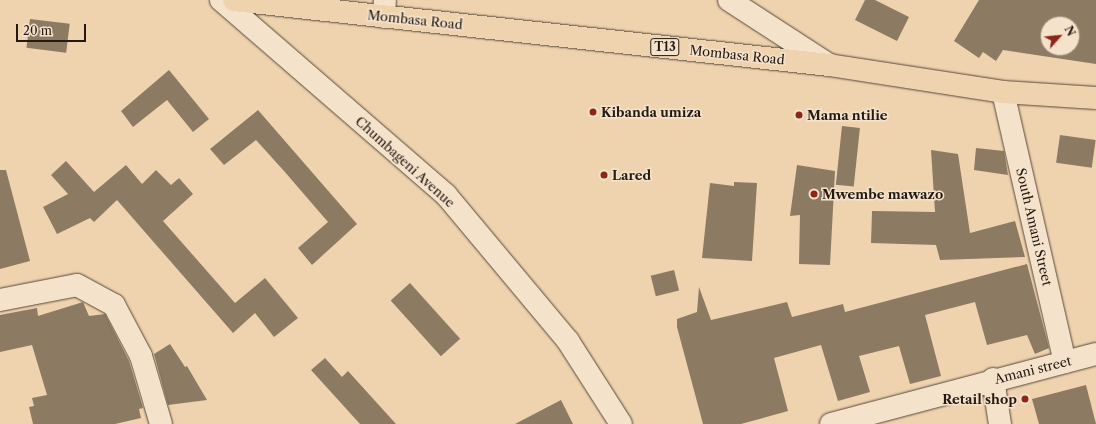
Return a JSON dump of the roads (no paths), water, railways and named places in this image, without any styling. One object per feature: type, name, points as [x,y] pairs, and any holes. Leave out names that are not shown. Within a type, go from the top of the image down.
[{"type":"highway","name":"Mombasa Road","points":[[234,0],[385,8],[829,64],[1003,92],[1096,98]]},
{"type":"street","name":"Chumbageni Avenue","points":[[221,0],[446,195],[568,341],[621,424]]},
{"type":"street","points":[[729,0],[829,64]]},
{"type":"street","name":"South Amani Street","points":[[1003,92],[1065,362]]},
{"type":"street","points":[[0,300],[77,285],[114,305],[141,356],[161,424]]},
{"type":"street","name":"Amani street","points":[[831,424],[993,379],[1096,354]]},
{"type":"street","points":[[993,379],[1000,424]]},
{"type":"place","name":"Kibanda umiza","points":[[593,112]]},
{"type":"place","name":"Mama ntilie","points":[[799,115]]},
{"type":"place","name":"Lared","points":[[604,175]]},
{"type":"place","name":"Mwembe mawazo","points":[[814,194]]},
{"type":"place","name":"Retail shop","points":[[1025,399]]}]
